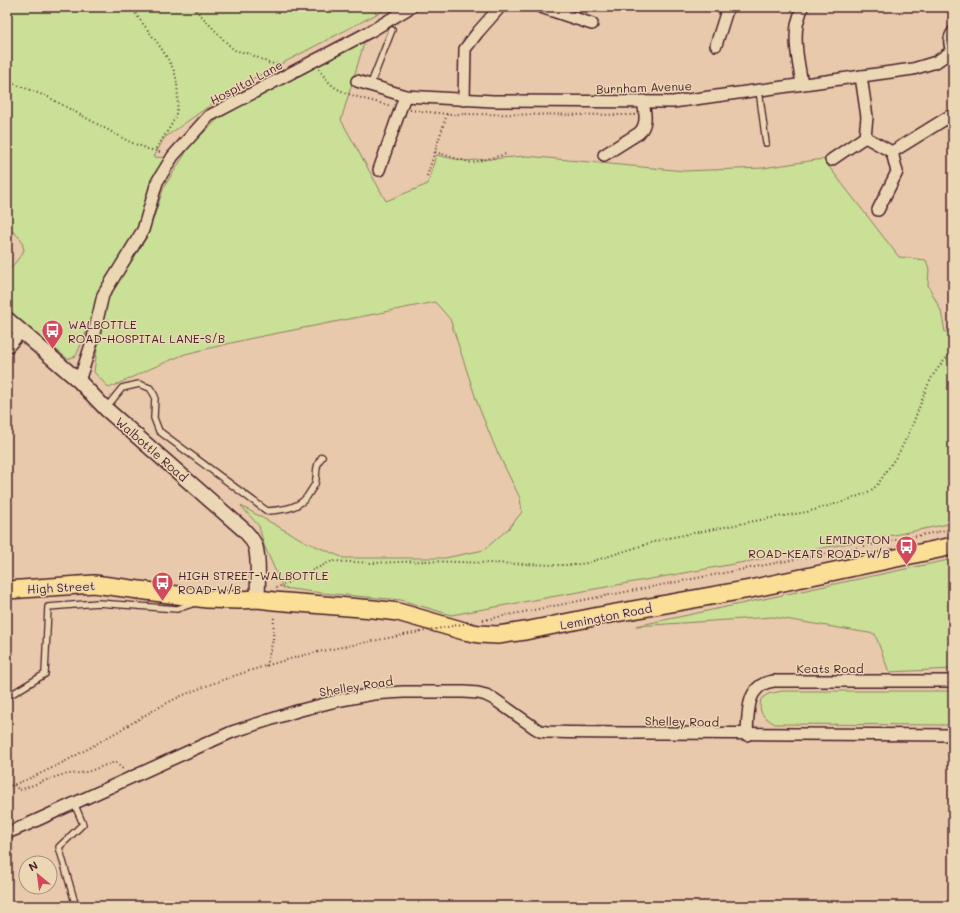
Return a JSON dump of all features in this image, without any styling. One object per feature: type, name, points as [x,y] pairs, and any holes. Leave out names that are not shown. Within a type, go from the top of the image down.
[{"type":"main road","name":"Lemington Road","points":[[268,597],[398,612],[464,631],[479,634],[498,634],[525,631],[750,589],[953,546]]},
{"type":"main road","name":"High Street","points":[[7,590],[94,584],[207,599],[240,600],[268,597]]},
{"type":"street","name":"Hospital Lane","points":[[79,381],[92,342],[103,295],[143,230],[157,182],[173,156],[209,116],[371,31],[412,7]]},
{"type":"street","points":[[464,100],[464,49],[500,7]]},
{"type":"street","points":[[541,7],[592,24]]},
{"type":"street","points":[[716,45],[728,7]]},
{"type":"street","points":[[802,7],[797,23],[796,37],[802,84]]},
{"type":"street","points":[[952,51],[949,40],[953,32]]},
{"type":"street","name":"Burnham Avenue","points":[[357,81],[405,96],[464,100],[673,102],[913,69],[936,62],[952,51]]},
{"type":"street","points":[[831,160],[865,137],[867,118],[862,76]]},
{"type":"street","points":[[380,170],[405,96]]},
{"type":"street","points":[[604,155],[643,129],[645,124],[644,101]]},
{"type":"street","points":[[892,152],[950,116]]},
{"type":"street","points":[[865,137],[892,152],[897,172],[878,210]]},
{"type":"street","name":"Walbottle Road","points":[[7,319],[79,381],[106,409],[244,530],[255,546],[268,597]]},
{"type":"street","points":[[7,348],[21,332]]},
{"type":"street","name":"Keats Road","points":[[748,735],[748,709],[750,702],[757,689],[763,683],[774,681],[953,681]]},
{"type":"street","name":"Shelley Road","points":[[7,832],[24,826],[232,732],[297,711],[336,701],[373,694],[404,692],[478,693],[494,700],[540,731],[547,732],[608,734],[953,735]]},
{"type":"lane","points":[[370,86],[392,30]]},
{"type":"lane","points":[[760,90],[766,143]]},
{"type":"lane","points":[[106,409],[122,388],[139,384],[150,388],[155,396],[154,418],[159,431],[267,511],[283,510],[296,506],[308,497],[315,484],[318,463],[322,457]]},
{"type":"lane","points":[[7,697],[45,674],[48,607],[98,603],[177,609],[207,599]]},
{"type":"lane","points":[[74,803],[83,824],[59,848],[75,903],[80,906]]},
{"type":"path","points":[[131,7],[146,29],[156,40],[175,72],[178,98],[176,113],[172,124],[154,151]]},
{"type":"path","points":[[193,7],[234,50],[250,54],[269,63],[299,68]]},
{"type":"path","points":[[7,81],[48,97],[125,140],[154,151],[173,156]]},
{"type":"path","points":[[427,176],[447,114]]},
{"type":"path","points":[[435,152],[472,163],[506,154]]},
{"type":"path","points":[[266,666],[274,631],[268,597],[332,561],[370,563],[426,561],[573,565],[587,563],[664,540],[765,519],[807,512],[859,497],[873,489],[878,484],[900,451],[910,432],[930,381],[942,363],[953,351]]},
{"type":"path","points":[[481,621],[953,529]]},
{"type":"path","points":[[7,787],[55,766],[149,713],[218,681],[308,654],[474,622]]},
{"type":"path","points":[[14,785],[20,790],[62,775],[87,772],[111,763],[116,763],[132,777]]},
{"type":"green space","points":[[7,7],[390,7],[233,89],[164,138],[154,157],[167,158],[140,226],[94,314],[76,356],[68,359],[7,312],[7,273],[24,250],[21,239],[7,226]]},
{"type":"green space","points":[[365,40],[341,120],[386,201],[428,184],[436,155],[465,161],[526,156],[684,171],[763,168],[823,159],[899,257],[926,260],[929,269],[928,285],[941,311],[945,332],[953,330],[953,523],[451,615],[401,600],[283,588],[264,545],[259,526],[241,506],[306,542],[344,558],[445,558],[484,550],[509,528],[522,512],[520,498],[495,447],[478,405],[450,319],[435,302],[248,339],[185,354],[109,388],[94,372],[99,335],[107,299],[147,237],[164,187],[190,146],[221,116]]},
{"type":"green space","points":[[953,559],[953,669],[889,672],[875,634],[773,617],[636,626]]},
{"type":"green space","points":[[782,691],[953,691],[953,709],[948,709],[948,717],[953,717],[953,724],[775,724],[762,714],[760,708],[761,699],[768,694]]},
{"type":"waterway","points":[[7,643],[9,629],[8,600]]},
{"type":"place","name":"WALBOTTLE ROAD-HOSPITAL LANE-S/B","points":[[53,350]]},
{"type":"place","name":"LEMINGTON ROAD-KEATS ROAD-W/B","points":[[906,566]]},
{"type":"place","name":"HIGH STREET-WALBOTTLE ROAD-W/B","points":[[162,602]]}]
